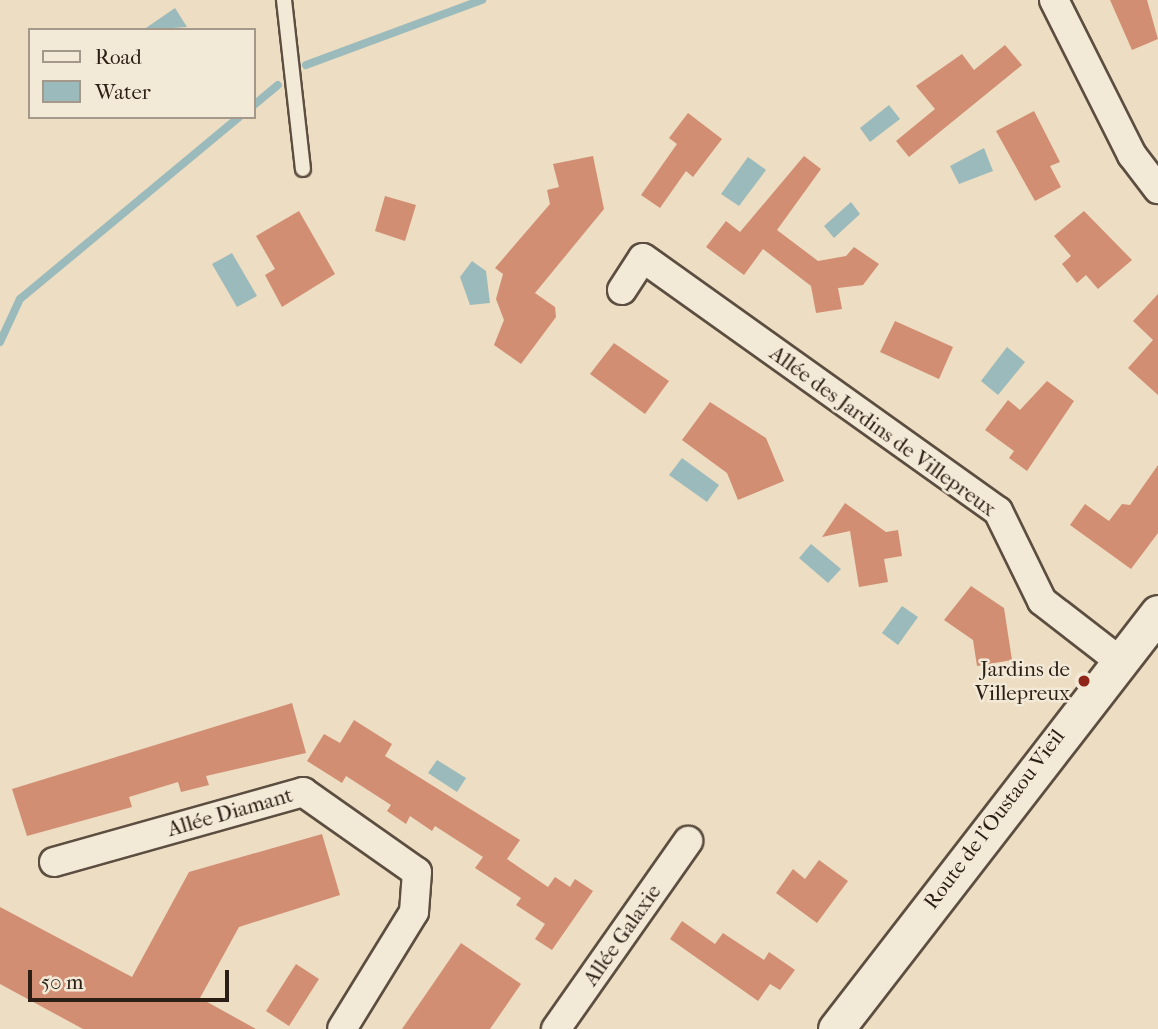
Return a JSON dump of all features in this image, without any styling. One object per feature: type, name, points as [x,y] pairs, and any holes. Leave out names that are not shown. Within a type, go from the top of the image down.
[{"type":"street","points":[[1054,0],[1132,155],[1158,189]]},
{"type":"street","name":"Allée des Jardins de Villepreux","points":[[622,290],[643,258],[998,511],[1042,601],[1117,659]]},
{"type":"street","name":"Route de l'Oustaou Vieil","points":[[836,1029],[1117,659],[1158,613]]},
{"type":"street","name":"Allée Diamant","points":[[54,862],[303,792],[418,872],[414,912],[342,1029]]},
{"type":"street","name":"Allée Galaxie","points":[[556,1029],[688,841]]},
{"type":"lane","points":[[284,0],[303,169]]},
{"type":"water","points":[[175,8],[187,27],[172,28],[146,28]]},
{"type":"water","points":[[889,105],[900,119],[870,142],[860,128]]},
{"type":"water","points":[[984,148],[993,171],[959,184],[950,166]]},
{"type":"water","points":[[748,157],[766,170],[739,206],[721,194]]},
{"type":"water","points":[[851,202],[860,214],[834,238],[824,226]]},
{"type":"water","points":[[232,253],[257,296],[237,307],[212,264]]},
{"type":"water","points":[[472,261],[486,271],[490,303],[470,305],[460,277]]},
{"type":"water","points":[[1007,347],[1025,362],[998,395],[981,381]]},
{"type":"water","points":[[682,458],[719,485],[707,502],[669,475]]},
{"type":"water","points":[[811,544],[841,569],[828,583],[799,558]]},
{"type":"water","points":[[902,606],[918,617],[898,645],[882,633]]},
{"type":"water","points":[[437,760],[466,778],[457,792],[428,773]]},
{"type":"building","points":[[1110,0],[1147,0],[1158,39],[1132,50]]},
{"type":"building","points":[[1005,45],[1022,65],[909,157],[896,141],[935,109],[916,86],[962,54],[974,70]]},
{"type":"building","points":[[1034,111],[1060,162],[1050,166],[1061,187],[1035,201],[996,131]]},
{"type":"building","points":[[688,113],[722,139],[693,177],[686,171],[660,208],[641,195],[677,144],[669,138]]},
{"type":"building","points":[[593,156],[604,209],[535,293],[555,307],[556,317],[521,364],[494,345],[504,320],[496,299],[503,274],[495,268],[550,204],[547,190],[559,187],[553,164]]},
{"type":"building","points":[[804,156],[821,169],[777,230],[818,261],[846,256],[854,247],[879,264],[863,285],[838,288],[842,309],[816,313],[811,286],[763,249],[744,275],[706,247],[726,221],[740,232]]},
{"type":"building","points":[[385,196],[416,205],[405,241],[375,231]]},
{"type":"building","points":[[299,211],[335,274],[282,307],[265,275],[275,269],[256,236]]},
{"type":"building","points":[[1084,211],[1132,260],[1098,289],[1086,275],[1077,283],[1062,264],[1071,256],[1054,236]]},
{"type":"building","points":[[1158,294],[1158,395],[1128,368],[1153,340],[1133,321]]},
{"type":"building","points":[[895,321],[953,347],[939,379],[880,352]]},
{"type":"building","points":[[614,343],[669,381],[645,414],[590,374]]},
{"type":"building","points":[[1047,381],[1074,401],[1027,471],[1009,458],[1014,451],[985,430],[1008,400],[1020,410]]},
{"type":"building","points":[[710,402],[766,438],[784,481],[738,500],[727,473],[682,440]]},
{"type":"building","points":[[1158,465],[1158,533],[1131,569],[1070,525],[1085,504],[1109,521],[1122,504],[1130,505]]},
{"type":"building","points":[[845,503],[886,532],[898,530],[902,556],[884,559],[888,582],[859,587],[850,531],[822,537]]},
{"type":"building","points":[[971,586],[1004,608],[1012,660],[977,666],[973,640],[944,620]]},
{"type":"building","points":[[292,703],[306,753],[206,776],[209,785],[181,792],[178,782],[129,797],[132,807],[27,836],[12,789]]},
{"type":"building","points":[[354,720],[392,744],[385,756],[520,840],[507,859],[548,887],[555,877],[570,887],[575,879],[593,891],[552,950],[535,939],[545,924],[516,905],[521,898],[475,868],[483,857],[435,826],[432,831],[410,816],[406,824],[387,811],[391,805],[346,776],[342,783],[307,761],[324,734],[340,743]]},
{"type":"building","points":[[322,834],[340,895],[239,927],[200,998],[256,1029],[83,1029],[0,984],[0,907],[132,977],[189,872]]},
{"type":"building","points":[[819,860],[848,881],[817,923],[776,893],[793,869],[805,879]]},
{"type":"building","points":[[682,921],[715,944],[723,933],[764,960],[769,952],[795,970],[780,990],[770,984],[758,1001],[670,939]]},
{"type":"building","points":[[461,943],[521,984],[490,1029],[402,1029]]},
{"type":"building","points":[[296,964],[319,979],[289,1026],[266,1011]]},
{"type":"waterway","points":[[306,65],[482,0]]},
{"type":"waterway","points":[[256,103],[278,85]]},
{"type":"waterway","points":[[0,342],[20,299],[237,119]]},
{"type":"place","name":"Jardins de Villepreux","points":[[1084,681]]}]
